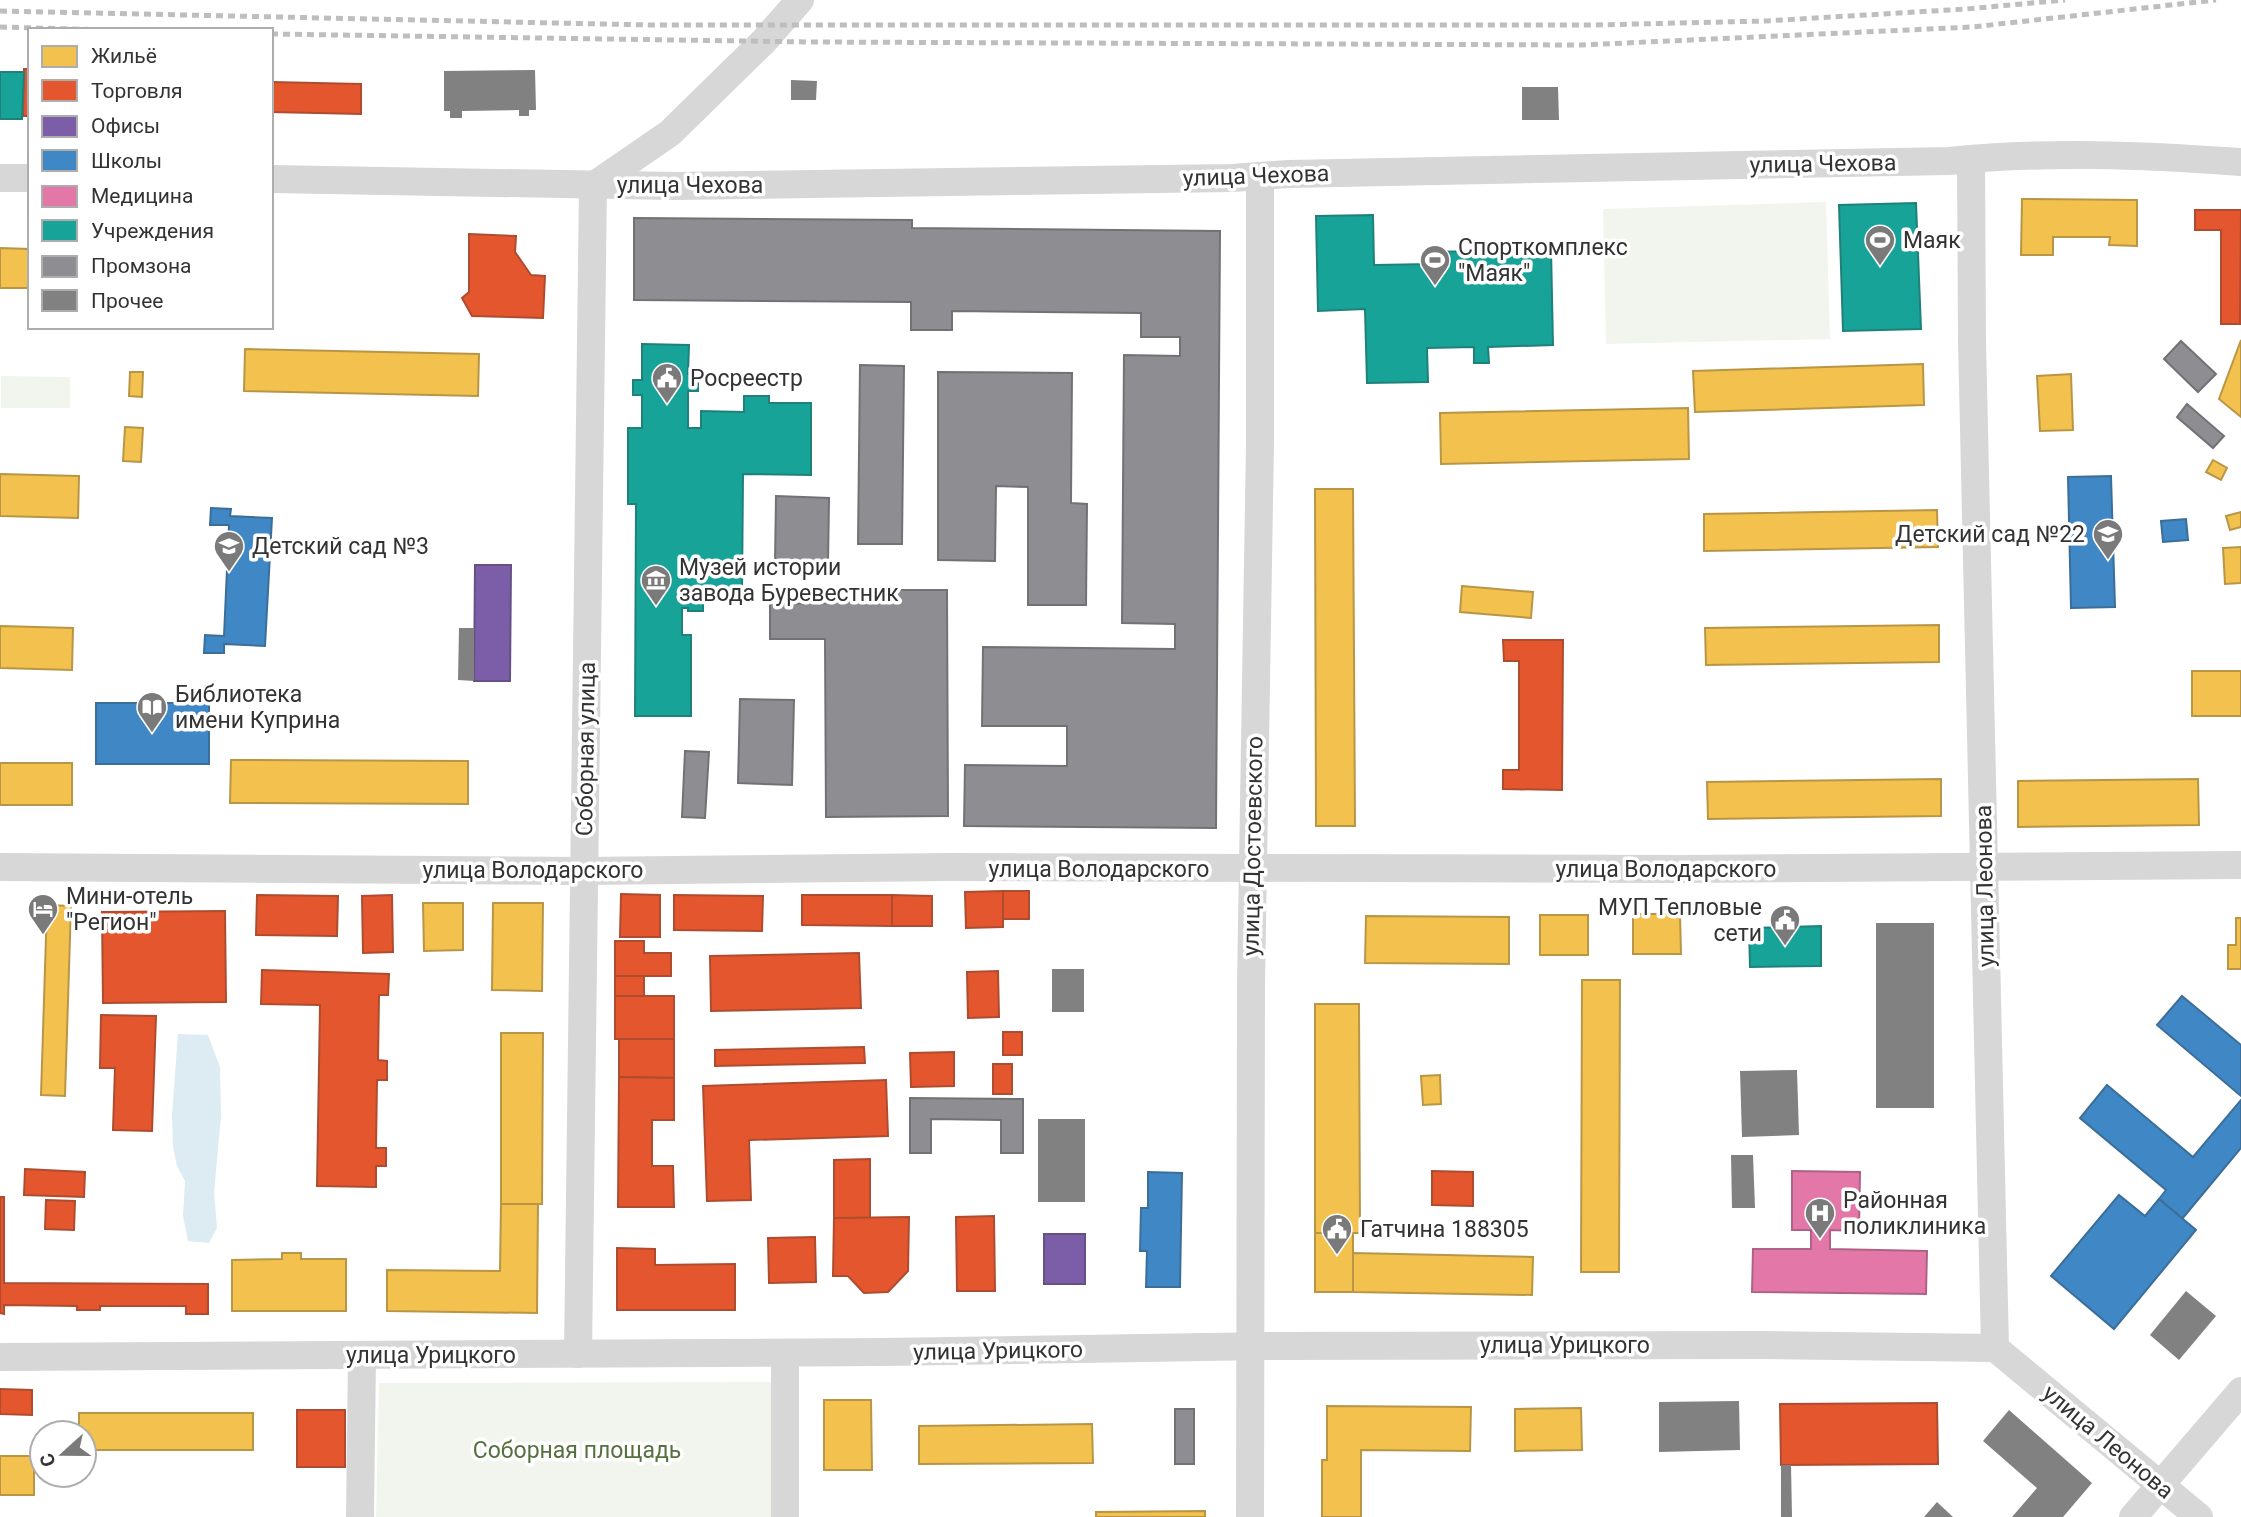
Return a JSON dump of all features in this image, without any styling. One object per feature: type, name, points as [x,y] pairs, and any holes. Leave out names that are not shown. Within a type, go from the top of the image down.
[{"type":"street","points":[[593,186],[670,133],[764,41],[800,0]]},
{"type":"street","points":[[670,133],[662,149],[660,162],[675,186]]},
{"type":"street","name":"улица Чехова","points":[[273,179],[675,186],[1232,178],[1907,162],[2004,155],[2123,154],[2241,162]]},
{"type":"street","name":"улица Леонова","points":[[1971,159],[1972,341],[1995,1348],[2199,1517]]},
{"type":"street","name":"улица Достоевского","points":[[1250,1517],[1252,870],[1260,442],[1260,176]]},
{"type":"street","points":[[0,178],[28,178]]},
{"type":"street","name":"Соборная улица","points":[[578,1354],[593,186]]},
{"type":"street","name":"улица Володарского","points":[[0,867],[584,871],[950,867],[1252,870],[2241,865]]},
{"type":"street","name":"улица Урицкого","points":[[0,1357],[785,1353],[1249,1347],[1763,1345],[1995,1348]]},
{"type":"street","points":[[785,1353],[785,1517]]},
{"type":"street","points":[[360,1517],[362,1355]]},
{"type":"street","points":[[2133,1517],[2241,1391]]},
{"type":"green space","points":[[1826,202],[1830,339],[1606,344],[1603,209]]},
{"type":"green space","points":[[1,376],[70,377],[70,408],[1,408]]},
{"type":"green space","name":"Соборная площадь","points":[[777,1382],[775,1517],[376,1517],[379,1383]]},
{"type":"shaded area","points":[[178,1034],[208,1035],[220,1067],[221,1116],[214,1192],[217,1228],[209,1243],[188,1241],[183,1216],[185,1181],[177,1166],[173,1147],[172,1115]]},
{"type":"building: Жильё","points":[[2022,199],[2137,200],[2137,246],[2109,245],[2110,237],[2053,237],[2053,255],[2021,255]]},
{"type":"building: Жильё","points":[[0,248],[28,249],[28,288],[0,288]]},
{"type":"building: Жильё","points":[[2241,340],[2241,417],[2219,399]]},
{"type":"building: Жильё","points":[[245,349],[479,354],[478,396],[244,391]]},
{"type":"building: Жильё","points":[[1923,364],[1924,405],[1695,412],[1693,371]]},
{"type":"building: Жильё","points":[[130,372],[143,372],[142,397],[129,396]]},
{"type":"building: Жильё","points":[[2071,374],[2073,430],[2040,431],[2037,376]]},
{"type":"building: Жильё","points":[[1688,408],[1689,459],[1441,464],[1440,413]]},
{"type":"building: Жильё","points":[[125,427],[143,428],[141,462],[123,461]]},
{"type":"building: Жильё","points":[[2213,460],[2227,468],[2221,480],[2206,472]]},
{"type":"building: Жильё","points":[[0,474],[79,476],[78,518],[0,516]]},
{"type":"building: Жильё","points":[[1315,489],[1353,489],[1355,826],[1316,826]]},
{"type":"building: Жильё","points":[[1937,510],[1938,547],[1704,551],[1704,514]]},
{"type":"building: Жильё","points":[[2241,512],[2241,527],[2230,530],[2226,516]]},
{"type":"building: Жильё","points":[[2241,547],[2241,583],[2225,584],[2223,548]]},
{"type":"building: Жильё","points":[[1462,586],[1533,592],[1531,618],[1460,612]]},
{"type":"building: Жильё","points":[[1939,625],[1939,662],[1706,665],[1705,628]]},
{"type":"building: Жильё","points":[[0,626],[73,628],[72,670],[0,668]]},
{"type":"building: Жильё","points":[[2192,671],[2241,671],[2241,716],[2192,716]]},
{"type":"building: Жильё","points":[[231,760],[468,761],[468,804],[230,803]]},
{"type":"building: Жильё","points":[[0,763],[72,763],[72,805],[0,805]]},
{"type":"building: Жильё","points":[[1941,779],[1941,816],[1708,819],[1707,782]]},
{"type":"building: Жильё","points":[[2198,779],[2199,825],[2018,827],[2018,781]]},
{"type":"building: Жильё","points":[[423,903],[463,903],[463,950],[424,951]]},
{"type":"building: Жильё","points":[[493,903],[543,903],[542,991],[492,990]]},
{"type":"building: Жильё","points":[[47,905],[71,906],[65,1096],[41,1095]]},
{"type":"building: Жильё","points":[[1633,914],[1680,914],[1681,954],[1633,954]]},
{"type":"building: Жильё","points":[[1540,915],[1588,915],[1588,955],[1540,955]]},
{"type":"building: Жильё","points":[[1366,916],[1509,917],[1509,964],[1365,963]]},
{"type":"building: Жильё","points":[[2236,918],[2241,918],[2241,969],[2228,969],[2228,945],[2236,945]]},
{"type":"building: Жильё","points":[[1582,980],[1620,980],[1619,1272],[1581,1272]]},
{"type":"building: Жильё","points":[[1315,1004],[1359,1004],[1360,1233],[1315,1233]]},
{"type":"building: Жильё","points":[[501,1033],[543,1033],[542,1204],[501,1204]]},
{"type":"building: Жильё","points":[[1440,1075],[1441,1104],[1423,1105],[1421,1076]]},
{"type":"building: Жильё","points":[[501,1204],[538,1204],[537,1313],[387,1311],[387,1270],[500,1271]]},
{"type":"building: Жильё","points":[[1315,1233],[1353,1233],[1353,1292],[1315,1292]]},
{"type":"building: Жильё","points":[[282,1253],[301,1253],[301,1259],[346,1259],[346,1311],[232,1311],[232,1260],[282,1259]]},
{"type":"building: Жильё","points":[[1353,1253],[1533,1257],[1532,1295],[1353,1292]]},
{"type":"building: Жильё","points":[[824,1400],[871,1400],[872,1470],[824,1470]]},
{"type":"building: Жильё","points":[[1327,1406],[1471,1407],[1470,1451],[1361,1450],[1361,1517],[1322,1517],[1322,1460],[1327,1460]]},
{"type":"building: Жильё","points":[[1581,1408],[1582,1450],[1515,1451],[1515,1409]]},
{"type":"building: Жильё","points":[[79,1413],[253,1413],[253,1450],[98,1450],[98,1419],[79,1419]]},
{"type":"building: Жильё","points":[[1092,1424],[1093,1463],[919,1464],[919,1426]]},
{"type":"building: Жильё","points":[[0,1456],[28,1456],[28,1489],[34,1489],[34,1495],[0,1495]]},
{"type":"building: Жильё","points":[[1205,1511],[1205,1517],[1096,1517],[1096,1512]]},
{"type":"building: Торговля","points":[[24,69],[28,69],[28,116],[23,116]]},
{"type":"building: Торговля","points":[[273,82],[361,84],[361,114],[273,112]]},
{"type":"building: Торговля","points":[[2195,210],[2241,210],[2240,324],[2221,324],[2221,230],[2195,230]]},
{"type":"building: Торговля","points":[[469,234],[516,236],[515,252],[531,275],[545,276],[543,318],[472,316],[462,298],[469,292]]},
{"type":"building: Торговля","points":[[1503,640],[1563,640],[1562,790],[1503,789],[1503,770],[1519,770],[1519,661],[1504,661]]},
{"type":"building: Торговля","points":[[1003,891],[1029,891],[1029,919],[1003,919]]},
{"type":"building: Торговля","points":[[1003,891],[1003,927],[966,928],[965,892]]},
{"type":"building: Торговля","points":[[621,894],[660,895],[660,937],[620,937]]},
{"type":"building: Торговля","points":[[257,895],[338,896],[337,936],[256,935]]},
{"type":"building: Торговля","points":[[392,895],[393,952],[363,953],[362,896]]},
{"type":"building: Торговля","points":[[674,895],[763,896],[762,931],[674,930]]},
{"type":"building: Торговля","points":[[802,895],[892,895],[892,926],[802,925]]},
{"type":"building: Торговля","points":[[892,895],[932,896],[932,926],[892,926]]},
{"type":"building: Торговля","points":[[225,911],[226,1002],[103,1003],[102,912]]},
{"type":"building: Торговля","points":[[615,941],[644,941],[644,953],[671,953],[671,976],[615,976]]},
{"type":"building: Торговля","points":[[859,953],[861,1008],[711,1011],[710,956]]},
{"type":"building: Торговля","points":[[262,970],[389,974],[388,995],[379,995],[378,1060],[387,1061],[387,1080],[377,1080],[376,1148],[386,1148],[386,1166],[376,1166],[376,1187],[317,1186],[320,1005],[261,1004]]},
{"type":"building: Торговля","points":[[998,971],[999,1017],[968,1018],[967,972]]},
{"type":"building: Торговля","points":[[615,976],[644,976],[644,996],[615,996]]},
{"type":"building: Торговля","points":[[615,996],[674,996],[674,1039],[615,1039]]},
{"type":"building: Торговля","points":[[101,1015],[156,1016],[152,1131],[113,1130],[115,1068],[100,1068]]},
{"type":"building: Торговля","points":[[1003,1032],[1022,1032],[1022,1055],[1003,1055]]},
{"type":"building: Торговля","points":[[619,1039],[674,1039],[674,1078],[619,1077]]},
{"type":"building: Торговля","points":[[864,1047],[865,1063],[715,1066],[715,1050]]},
{"type":"building: Торговля","points":[[954,1052],[954,1086],[911,1087],[910,1053]]},
{"type":"building: Торговля","points":[[993,1064],[1012,1064],[1012,1094],[993,1094]]},
{"type":"building: Торговля","points":[[619,1077],[674,1078],[674,1120],[652,1120],[652,1166],[673,1166],[674,1207],[618,1207]]},
{"type":"building: Торговля","points":[[886,1080],[888,1136],[749,1140],[751,1200],[707,1201],[703,1086]]},
{"type":"building: Торговля","points":[[870,1159],[870,1218],[834,1218],[834,1160]]},
{"type":"building: Торговля","points":[[25,1169],[85,1172],[84,1197],[24,1195]]},
{"type":"building: Торговля","points":[[1432,1171],[1473,1172],[1473,1206],[1432,1205]]},
{"type":"building: Торговля","points":[[0,1197],[4,1197],[4,1283],[208,1284],[208,1314],[186,1314],[186,1306],[100,1306],[100,1310],[77,1310],[77,1306],[4,1305],[4,1314],[0,1313]]},
{"type":"building: Торговля","points":[[46,1200],[75,1201],[74,1230],[45,1229]]},
{"type":"building: Торговля","points":[[994,1216],[995,1291],[957,1291],[956,1217]]},
{"type":"building: Торговля","points":[[909,1217],[908,1271],[888,1292],[864,1293],[848,1276],[833,1276],[834,1218]]},
{"type":"building: Торговля","points":[[815,1237],[816,1282],[769,1283],[768,1238]]},
{"type":"building: Торговля","points":[[617,1248],[655,1249],[655,1265],[735,1264],[735,1310],[617,1310]]},
{"type":"building: Торговля","points":[[0,1389],[32,1390],[32,1415],[0,1414]]},
{"type":"building: Торговля","points":[[1937,1403],[1938,1464],[1781,1465],[1780,1404]]},
{"type":"building: Торговля","points":[[297,1410],[345,1410],[345,1467],[297,1467]]},
{"type":"building: Офисы","points":[[475,565],[511,565],[510,681],[474,681]]},
{"type":"building: Офисы","points":[[1044,1234],[1085,1234],[1085,1284],[1044,1284]]},
{"type":"building: Школы","name":"Детский сад №22","points":[[2111,476],[2115,607],[2071,608],[2068,477]]},
{"type":"building: Школы","points":[[211,508],[231,509],[230,516],[272,518],[265,646],[224,644],[224,653],[204,653],[205,635],[224,636],[229,525],[210,525]]},
{"type":"building: Школы","points":[[2186,519],[2188,540],[2163,542],[2161,521]]},
{"type":"building: Школы","name":"Библиотека имени Куприна","points":[[96,703],[209,703],[209,764],[96,764]]},
{"type":"building: Школы","points":[[2182,996],[2241,1045],[2241,1096],[2157,1025]]},
{"type":"building: Школы","points":[[2107,1085],[2193,1157],[2241,1100],[2241,1148],[2182,1219],[2159,1199],[2166,1190],[2080,1118]]},
{"type":"building: Школы","points":[[1148,1172],[1182,1173],[1180,1287],[1146,1287],[1147,1251],[1140,1251],[1141,1208],[1148,1208]]},
{"type":"building: Школы","points":[[2119,1195],[2145,1216],[2159,1199],[2196,1230],[2114,1329],[2051,1276]]},
{"type":"building: Медицина","name":"Районная поликлиника","points":[[1792,1171],[1860,1172],[1859,1231],[1830,1230],[1830,1249],[1927,1251],[1926,1294],[1752,1292],[1753,1249],[1811,1249],[1811,1230],[1792,1230]]},
{"type":"building: Учреждения","points":[[0,72],[24,72],[22,119],[0,119]]},
{"type":"building: Учреждения","name":"Маяк","points":[[1916,203],[1921,329],[1843,331],[1839,205]]},
{"type":"building: Учреждения","name":"Спорткомплекс \"Маяк\"","points":[[1373,215],[1374,265],[1433,264],[1433,252],[1551,249],[1553,345],[1488,347],[1489,363],[1474,363],[1474,347],[1427,348],[1428,382],[1367,383],[1365,309],[1318,311],[1316,216]]},
{"type":"building: Учреждения","points":[[642,344],[689,345],[688,374],[698,374],[698,391],[688,391],[688,428],[701,428],[701,411],[744,412],[744,396],[769,396],[769,403],[811,403],[811,475],[743,474],[742,594],[703,593],[703,611],[688,611],[688,608],[682,608],[682,635],[691,635],[691,716],[635,716],[636,504],[628,504],[628,428],[642,428],[642,395],[633,395],[633,380],[642,380]]},
{"type":"building: Учреждения","name":"МУП Тепловые сети","points":[[1821,926],[1821,966],[1750,967],[1749,928]]},
{"type":"building: Промзона","points":[[634,218],[912,220],[912,228],[1220,231],[1216,828],[964,826],[965,765],[1067,766],[1067,726],[982,726],[983,647],[1175,649],[1175,624],[1122,623],[1124,355],[1180,356],[1180,337],[1141,337],[1141,313],[952,311],[952,330],[911,330],[911,302],[634,300]]},
{"type":"building: Промзона","points":[[2181,341],[2216,374],[2198,392],[2164,359]]},
{"type":"building: Промзона","points":[[860,365],[904,366],[902,544],[858,544]]},
{"type":"building: Промзона","points":[[938,372],[1072,373],[1071,503],[1087,504],[1086,605],[1028,605],[1028,487],[996,486],[995,561],[938,560]]},
{"type":"building: Промзона","points":[[2187,404],[2224,436],[2213,448],[2177,417]]},
{"type":"building: Промзона","points":[[776,496],[829,498],[828,564],[775,563]]},
{"type":"building: Промзона","points":[[827,590],[947,590],[948,816],[826,817],[825,639],[770,639],[770,604],[827,603]]},
{"type":"building: Промзона","points":[[740,699],[794,700],[792,785],[738,783]]},
{"type":"building: Промзона","points":[[685,751],[709,752],[705,818],[682,817]]},
{"type":"building: Промзона","points":[[910,1098],[1023,1099],[1023,1153],[1001,1153],[1001,1120],[931,1119],[931,1153],[910,1153]]},
{"type":"building: Промзона","points":[[1175,1409],[1194,1409],[1194,1464],[1175,1464]]},
{"type":"building: Прочее","points":[[535,70],[536,110],[529,110],[529,116],[519,116],[519,110],[462,111],[462,118],[450,118],[450,111],[444,111],[444,71]]},
{"type":"building: Прочее","points":[[791,80],[817,81],[816,100],[791,100]]},
{"type":"building: Прочее","points":[[1522,87],[1558,87],[1559,120],[1522,120]]},
{"type":"building: Прочее","points":[[459,628],[474,628],[474,681],[458,680]]},
{"type":"building: Прочее","points":[[1876,923],[1934,923],[1934,1108],[1876,1108]]},
{"type":"building: Прочее","points":[[1052,969],[1084,969],[1084,1012],[1052,1012]]},
{"type":"building: Прочее","points":[[1797,1070],[1799,1135],[1742,1137],[1740,1071]]},
{"type":"building: Прочее","points":[[1038,1119],[1085,1119],[1085,1202],[1038,1202]]},
{"type":"building: Прочее","points":[[1731,1155],[1753,1155],[1755,1208],[1732,1208]]},
{"type":"building: Прочее","points":[[2186,1291],[2216,1316],[2179,1360],[2150,1335]]},
{"type":"building: Прочее","points":[[1739,1401],[1740,1450],[1659,1452],[1659,1402]]},
{"type":"building: Прочее","points":[[2009,1410],[2092,1483],[2063,1517],[2012,1517],[2037,1488],[1983,1441]]},
{"type":"building: Прочее","points":[[1781,1465],[1791,1465],[1792,1517],[1781,1517]]},
{"type":"building: Прочее","points":[[1937,1502],[1953,1517],[1924,1517]]},
{"type":"railway","points":[[0,11],[649,25],[1593,25],[1765,21],[2065,0]]},
{"type":"railway","points":[[273,34],[810,42],[1582,45],[1972,27],[2216,0]]},
{"type":"railway","points":[[0,27],[37,28]]},
{"type":"place","name":"Маяк","points":[[1880,267]]},
{"type":"place","name":"Спорткомплекс \"Маяк\"","points":[[1435,287]]},
{"type":"place","name":"Росреестр","points":[[667,405]]},
{"type":"place","name":"Детский сад №22","points":[[2108,561]]},
{"type":"place","name":"Детский сад №3","points":[[229,573]]},
{"type":"place","name":"Музей истории завода Буревестник","points":[[656,607]]},
{"type":"place","name":"Библиотека имени Куприна","points":[[152,734]]},
{"type":"place","name":"Мини-отель \"Регион\"","points":[[43,936]]},
{"type":"place","name":"МУП Тепловые сети","points":[[1785,947]]},
{"type":"place","name":"Районная поликлиника","points":[[1820,1240]]},
{"type":"place","name":"Гатчина 188305","points":[[1337,1256]]}]
